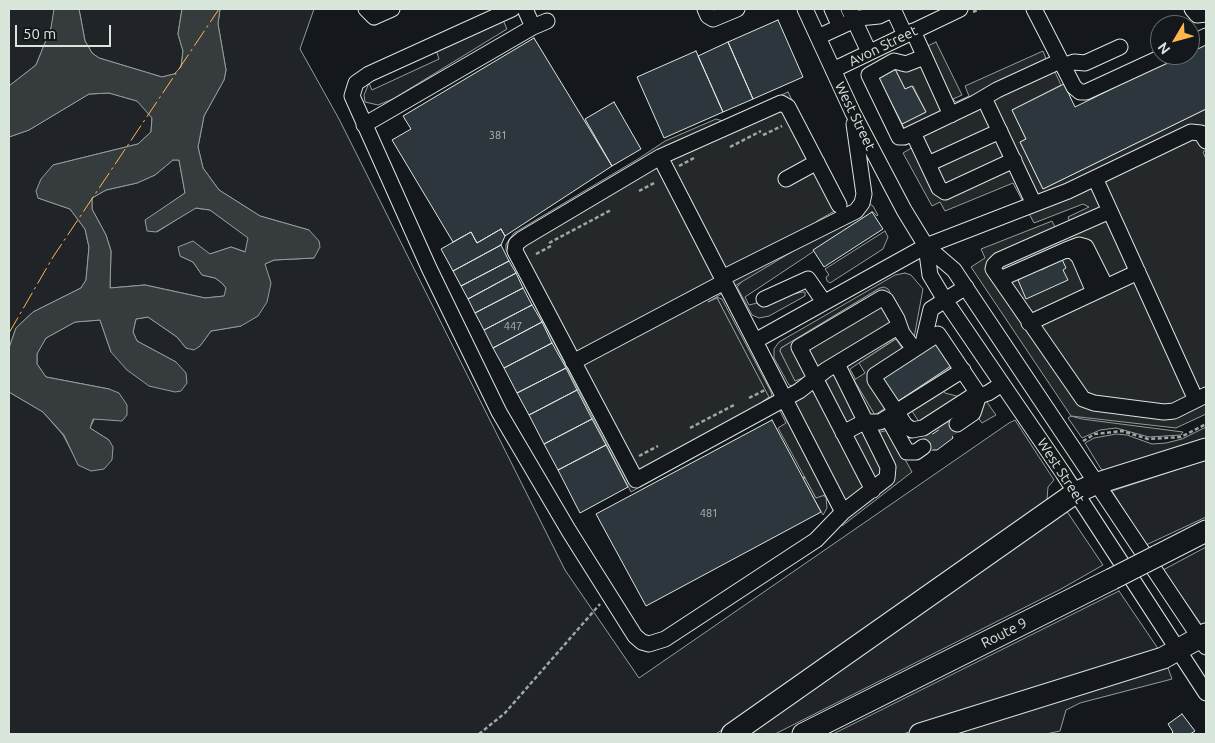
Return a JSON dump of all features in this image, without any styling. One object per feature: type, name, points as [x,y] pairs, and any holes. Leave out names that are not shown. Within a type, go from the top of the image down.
[{"type":"highway","points":[[732,734],[1076,494],[1095,484],[1206,449]]},
{"type":"highway","name":"Route 9","points":[[803,734],[1206,531]]},
{"type":"highway","points":[[920,734],[1163,658],[1204,640]]},
{"type":"street","points":[[366,9],[374,16],[392,9]]},
{"type":"street","points":[[512,9],[362,78],[354,86],[352,96],[429,268],[499,412],[635,636],[649,644],[657,642],[816,540],[843,512],[887,478],[889,471],[837,364]]},
{"type":"street","points":[[525,9],[533,27]]},
{"type":"street","points":[[704,9],[710,18],[715,18],[737,9]]},
{"type":"street","name":"West Street","points":[[805,9],[853,113],[904,210],[926,246],[954,270],[966,287],[1095,484],[1204,640]]},
{"type":"street","points":[[832,9],[851,18]]},
{"type":"street","points":[[840,9],[851,18],[869,52]]},
{"type":"street","points":[[818,37],[851,18],[874,17],[894,9],[924,57],[951,115]]},
{"type":"street","name":"Avon Street","points":[[833,70],[960,9]]},
{"type":"street","points":[[1034,9],[1074,87],[1083,92],[1150,62]]},
{"type":"street","points":[[1192,9],[1197,15],[1206,14]]},
{"type":"street","points":[[364,125],[533,27],[547,21]]},
{"type":"street","points":[[924,57],[906,64],[894,61],[869,75],[897,135],[902,138],[1062,63],[1085,62],[1120,47]]},
{"type":"street","points":[[984,98],[1034,204]]},
{"type":"street","points":[[839,206],[788,107],[778,104],[660,157],[522,239],[515,247],[516,255],[634,478],[639,479],[785,399],[899,326]]},
{"type":"street","points":[[573,362],[723,280],[848,217],[856,211],[862,203],[863,184],[853,113]]},
{"type":"street","points":[[755,341],[926,246],[1068,191],[1194,130],[1201,133],[1206,141]]},
{"type":"street","points":[[928,164],[1000,131]]},
{"type":"street","points":[[913,133],[939,188],[945,192],[1014,160]]},
{"type":"street","points":[[660,157],[843,512]]},
{"type":"street","points":[[786,179],[817,162]]},
{"type":"street","points":[[1095,178],[1138,272],[1201,398],[1174,411],[1164,412],[1099,404],[1083,399],[993,269],[994,264],[999,260],[1110,211]]},
{"type":"street","points":[[1068,191],[1089,192],[1103,197]]},
{"type":"street","name":"West Street","points":[[926,246],[930,275],[945,300],[1076,494],[1206,694]]},
{"type":"street","points":[[1000,279],[1066,250],[1073,251],[1079,257],[1100,290]]},
{"type":"street","points":[[1029,322],[1138,272]]},
{"type":"street","points":[[764,299],[808,279],[824,302]]},
{"type":"street","points":[[918,346],[929,312],[966,287]]},
{"type":"street","points":[[872,490],[799,347],[802,343],[882,298],[886,300],[899,326],[918,346]]},
{"type":"street","points":[[923,447],[916,452],[907,452],[874,378],[877,373],[936,334],[941,335],[979,395]]},
{"type":"street","points":[[843,433],[864,422],[876,423],[892,415],[963,370]]},
{"type":"street","points":[[892,415],[908,428],[918,430],[972,397],[988,393],[1002,384]]},
{"type":"street","points":[[957,424],[973,413],[979,395]]},
{"type":"path","points":[[763,135],[795,120]]},
{"type":"path","points":[[730,147],[761,131]]},
{"type":"path","points":[[678,167],[695,158]]},
{"type":"path","points":[[639,191],[656,182]]},
{"type":"path","points":[[549,243],[611,210]]},
{"type":"path","points":[[536,254],[551,246]]},
{"type":"path","points":[[749,398],[765,390]]},
{"type":"path","points":[[690,428],[734,405]]},
{"type":"path","points":[[1082,442],[1095,434],[1122,431],[1148,439],[1181,437],[1206,424]]},
{"type":"path","points":[[626,463],[658,446]]},
{"type":"path","points":[[479,734],[504,713],[608,594]]},
{"type":"shaded area","points":[[9,9],[55,9],[51,28],[36,65],[9,86]]},
{"type":"shaded area","points":[[54,9],[79,9],[85,41],[92,53],[99,58],[162,77],[174,74],[181,67],[183,51],[178,34],[182,9],[220,9],[218,24],[226,70],[224,80],[204,116],[198,147],[203,168],[219,190],[260,216],[309,230],[319,241],[320,247],[314,258],[274,260],[265,264],[271,283],[267,302],[258,316],[241,326],[211,331],[200,346],[194,350],[186,348],[177,337],[148,317],[136,319],[133,332],[137,341],[176,362],[186,373],[187,383],[181,391],[175,392],[149,386],[127,370],[111,352],[100,320],[75,322],[46,338],[37,354],[37,364],[46,377],[109,389],[119,393],[127,405],[127,415],[122,421],[93,419],[90,428],[109,440],[113,447],[112,460],[104,469],[91,471],[78,465],[64,435],[43,412],[9,392],[9,348],[16,328],[33,312],[81,288],[86,280],[89,247],[85,229],[70,209],[38,198],[36,191],[41,179],[53,165],[138,144],[151,132],[152,118],[137,101],[109,93],[89,94],[29,130],[9,137],[9,86],[36,65],[51,28]],"holes":[[[173,160],[179,160],[185,193],[145,220],[147,231],[156,232],[196,208],[210,210],[248,238],[245,252],[231,247],[210,254],[193,241],[178,247],[180,256],[193,262],[202,275],[215,278],[222,283],[226,288],[224,296],[205,298],[145,285],[110,288],[111,251],[106,235],[92,209],[92,198],[106,190],[137,183],[155,175]]]},
{"type":"shaded area","points":[[79,9],[182,9],[178,34],[183,51],[181,67],[174,74],[162,77],[99,58],[92,53],[85,41]]},
{"type":"shaded area","points":[[220,9],[314,9],[300,49],[339,119],[565,570],[639,678],[1015,420],[1054,480],[1048,487],[1047,499],[1039,510],[716,734],[9,734],[9,392],[43,412],[63,435],[79,465],[109,440],[90,428],[109,389],[46,377],[37,364],[37,353],[46,338],[75,322],[100,320],[111,352],[176,362],[137,341],[133,332],[136,319],[148,317],[177,337],[186,348],[200,346],[211,331],[241,326],[265,264],[274,260],[314,258],[309,230],[260,216],[219,190],[203,168],[198,147],[204,116],[224,80],[226,70],[218,24]]},
{"type":"shaded area","points":[[503,20],[507,29],[393,99],[378,105],[365,102],[364,95],[369,83],[372,90],[439,59],[436,50]]},
{"type":"shaded area","points":[[936,42],[962,95],[953,99],[956,102],[969,96],[965,86],[1043,51],[1046,59],[1049,59],[1061,85],[1012,110],[1026,139],[1020,142],[1043,189],[1206,109],[1206,150],[1203,152],[1206,159],[1206,414],[1176,428],[1071,416],[971,267],[985,258],[981,249],[1052,221],[1056,229],[1070,223],[1068,217],[1089,207],[1083,204],[1034,223],[1013,183],[945,211],[940,202],[932,206],[903,153],[913,147],[902,124],[926,112],[913,86],[905,89],[892,63]]},
{"type":"shaded area","points":[[788,92],[845,205],[817,221],[795,250],[708,302],[717,298],[769,397],[762,402],[799,383],[805,377],[795,381],[780,351],[781,348],[880,288],[888,289],[901,312],[907,329],[847,367],[876,433],[889,430],[912,472],[842,526],[825,495],[816,498],[778,428],[786,423],[779,409],[631,492],[506,250],[506,244],[514,233],[665,141],[716,119],[723,121]]},
{"type":"shaded area","points":[[109,93],[137,101],[152,118],[151,132],[138,144],[53,165],[38,198],[70,209],[85,229],[89,247],[86,280],[81,288],[33,312],[16,328],[9,348],[9,137],[29,130],[89,94]]},
{"type":"shaded area","points":[[173,160],[179,160],[185,193],[146,220],[157,232],[195,208],[210,210],[249,238],[246,252],[231,247],[210,254],[180,256],[193,262],[202,275],[215,278],[222,283],[226,288],[225,296],[205,298],[145,285],[110,288],[111,251],[106,235],[92,209],[92,198],[106,190],[137,183],[155,175]]},
{"type":"shaded area","points":[[868,203],[873,206],[877,216],[873,212],[745,297],[749,305],[802,292],[805,292],[805,296],[769,316],[759,318],[752,315],[737,287],[744,279]]},
{"type":"shaded area","points":[[885,231],[888,237],[883,249],[830,283],[827,281],[826,277],[829,275],[825,269]]},
{"type":"shaded area","points":[[905,273],[911,275],[923,289],[914,338],[880,288],[781,348],[780,351],[795,380],[805,377],[792,386],[789,385],[774,358],[774,349],[779,342],[895,275]]},
{"type":"shaded area","points":[[716,297],[722,299],[771,392],[772,396],[763,401],[761,401],[768,397],[717,298],[708,302]]},
{"type":"shaded area","points":[[896,336],[903,346],[900,346],[895,339],[850,369],[875,415],[872,419],[845,368]]},
{"type":"shaded area","points":[[896,339],[906,354],[891,404],[875,415],[854,380],[865,373],[859,363]]},
{"type":"shaded area","points":[[939,385],[945,393],[968,399],[982,395],[996,415],[982,423],[977,416],[965,411],[923,428],[908,405]]},
{"type":"shaded area","points":[[1071,416],[1183,432],[1181,435],[1149,437],[1116,428],[1100,430],[1082,438],[1068,418]]},
{"type":"shaded area","points":[[1206,427],[1206,442],[1108,472],[1101,469],[1085,443],[1094,438],[1116,434],[1127,435],[1152,444],[1166,443],[1182,439]]},
{"type":"shaded area","points":[[1206,460],[1206,517],[1146,545],[1112,491]]},
{"type":"shaded area","points":[[805,478],[816,498],[822,495],[826,497],[827,508],[823,515],[803,479]]},
{"type":"shaded area","points":[[1066,510],[1103,565],[1061,589],[775,734],[743,734]]},
{"type":"shaded area","points":[[1206,547],[1206,629],[1205,630],[1163,570]]},
{"type":"shaded area","points":[[1119,591],[1161,653],[903,734],[833,734]]},
{"type":"shaded area","points":[[1168,668],[1172,679],[1080,703],[1066,710],[1060,731],[1046,734],[953,734],[1148,670]]},
{"type":"building","points":[[778,20],[803,77],[753,99],[728,42]]},
{"type":"building","points":[[534,38],[612,166],[505,236],[501,229],[477,243],[471,232],[453,242],[392,140],[411,129],[403,116]]},
{"type":"building","points":[[728,42],[753,99],[723,112],[698,56]]},
{"type":"building","points":[[1206,42],[1206,109],[1043,189],[1020,142],[1026,139],[1012,110],[1064,84],[1075,107],[1160,65],[1200,65],[1200,45]]},
{"type":"building","points":[[696,51],[723,112],[664,138],[637,77]]},
{"type":"building","points":[[892,63],[905,89],[912,86],[926,112],[902,124],[875,71]]},
{"type":"building","points":[[614,102],[641,149],[612,166],[585,119]]},
{"type":"building","points":[[872,212],[883,229],[824,267],[813,250]]},
{"type":"building","points":[[501,229],[505,236],[501,245],[453,271],[441,249],[471,232],[477,243]]},
{"type":"building","points":[[501,245],[509,261],[461,286],[453,271]]},
{"type":"building","points":[[1061,257],[1066,268],[1063,270],[1068,280],[1026,299],[1018,280],[1040,267],[1041,270],[1057,262],[1056,259]]},
{"type":"building","points":[[509,261],[516,273],[468,299],[461,286]]},
{"type":"building","points":[[516,273],[523,288],[475,313],[468,299]]},
{"type":"building","points":[[523,288],[532,305],[484,330],[475,313]]},
{"type":"building","points":[[532,305],[542,322],[493,348],[484,330]]},
{"type":"building","points":[[542,322],[552,343],[504,368],[493,348]]},
{"type":"building","points":[[944,335],[960,360],[897,402],[880,377]]},
{"type":"building","points":[[552,343],[566,368],[517,393],[504,368]]},
{"type":"building","points":[[566,368],[577,390],[529,415],[517,393]]},
{"type":"building","points":[[577,390],[592,419],[544,444],[529,415]]},
{"type":"building","points":[[592,419],[606,445],[558,470],[544,444]]},
{"type":"building","points":[[954,419],[961,429],[952,435],[953,438],[937,450],[925,450],[920,443]]},
{"type":"building","points":[[772,420],[821,512],[646,606],[596,514]]},
{"type":"building","points":[[606,445],[628,487],[580,513],[558,470]]},
{"type":"building","points":[[1182,714],[1195,731],[1190,734],[1171,734],[1173,732],[1168,724]]},
{"type":"tunnel","points":[[923,447],[957,424]]},
{"type":"power","points":[[9,333],[53,257],[219,9]]}]
